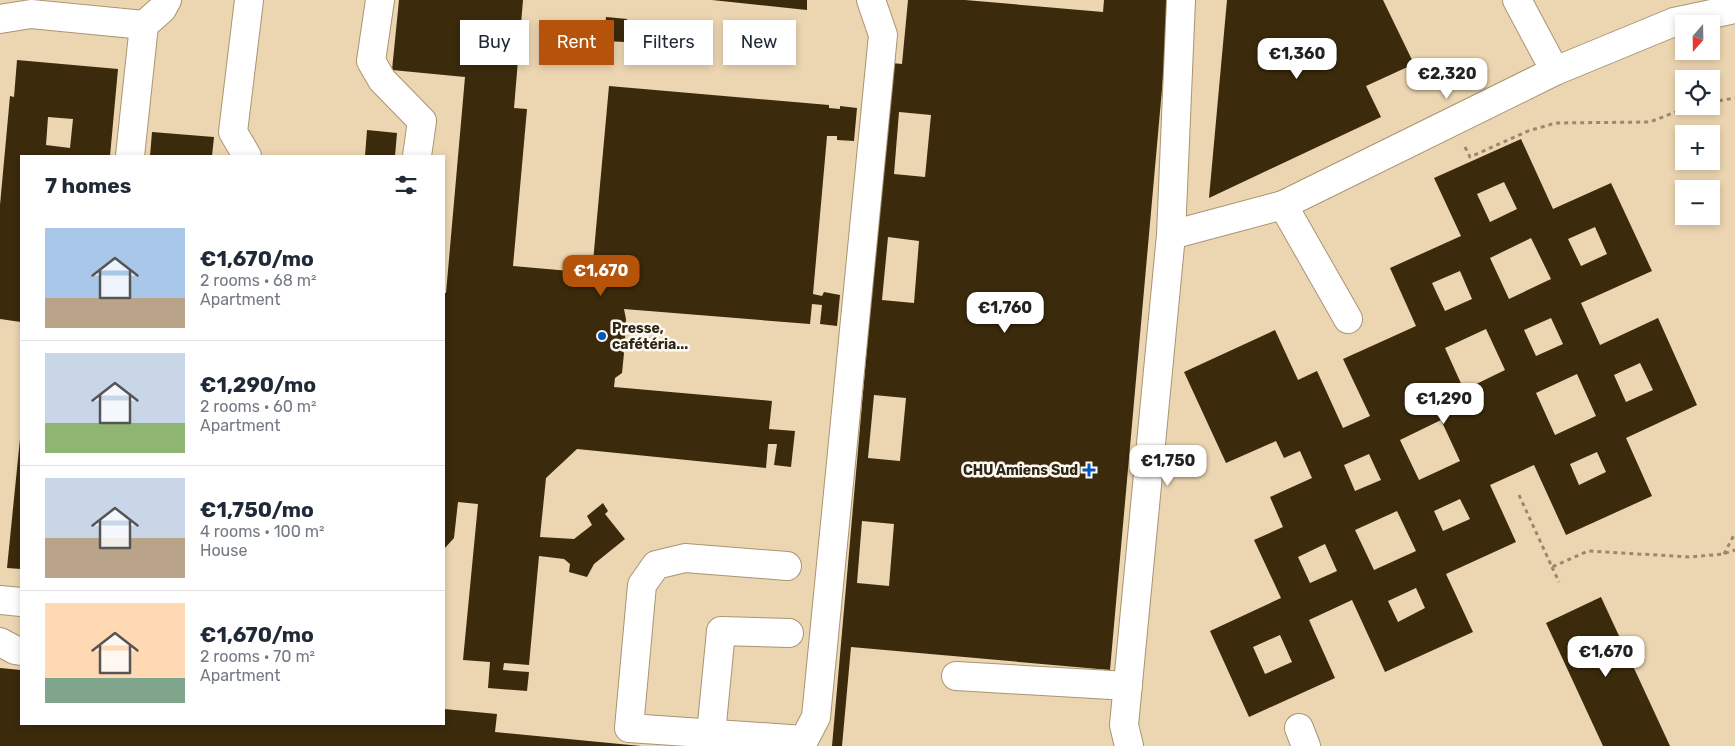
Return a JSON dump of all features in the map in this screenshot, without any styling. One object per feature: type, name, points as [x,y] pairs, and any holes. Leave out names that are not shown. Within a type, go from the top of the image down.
[{"type":"street","points":[[3,0],[31,14]]},
{"type":"street","points":[[130,155],[144,25],[162,9],[167,0]]},
{"type":"street","points":[[245,155],[233,132],[249,0]]},
{"type":"street","points":[[380,0],[371,61],[382,80],[422,121],[417,155]]},
{"type":"street","points":[[787,566],[685,558],[656,565],[642,585],[629,728],[804,740],[816,717],[883,35],[871,0]]},
{"type":"street","points":[[1129,746],[1124,725],[1171,235],[1181,0]]},
{"type":"street","points":[[1517,0],[1555,71]]},
{"type":"street","points":[[1171,235],[1284,205],[1555,71],[1674,22],[1735,9]]},
{"type":"street","points":[[0,19],[31,14],[144,25]]},
{"type":"street","points":[[1284,205],[1348,318]]},
{"type":"street","points":[[0,600],[20,602]]},
{"type":"street","points":[[711,734],[721,631],[788,633]]},
{"type":"street","points":[[0,642],[20,651]]},
{"type":"street","points":[[956,676],[1128,686]]},
{"type":"path","points":[[1720,100],[1735,98]]},
{"type":"path","points":[[1452,122],[1470,157],[1528,131],[1556,122],[1650,122],[1675,112]]},
{"type":"path","points":[[1519,494],[1559,582]]},
{"type":"path","points":[[1723,554],[1735,533]]},
{"type":"path","points":[[1552,566],[1588,551],[1690,557],[1723,554],[1735,550]]},
{"type":"building","points":[[399,0],[523,0],[521,20],[460,20],[460,65],[518,65],[514,108],[527,109],[513,266],[592,273],[609,86],[829,105],[829,108],[840,109],[840,106],[857,108],[854,141],[837,140],[837,136],[827,136],[813,294],[822,296],[824,292],[840,295],[837,326],[820,324],[822,305],[812,304],[810,324],[624,309],[626,319],[625,339],[617,344],[624,353],[622,373],[615,378],[614,387],[772,401],[769,429],[795,431],[791,467],[774,465],[777,444],[768,444],[766,468],[577,449],[546,478],[540,537],[574,539],[592,525],[587,516],[603,503],[608,511],[605,514],[625,539],[594,564],[587,577],[569,572],[570,564],[564,559],[539,556],[529,665],[504,663],[503,670],[529,672],[527,691],[488,688],[490,662],[463,660],[478,504],[458,502],[454,538],[445,548],[445,293],[465,77],[392,70]]},
{"type":"building","points":[[712,0],[807,0],[807,10]]},
{"type":"building","points":[[908,0],[965,0],[1103,12],[1104,0],[1170,0],[1110,670],[851,647],[842,746],[832,746],[892,63],[902,64]],"holes":[[[899,112],[931,115],[925,177],[894,174]],[[888,237],[919,241],[914,303],[882,300]],[[874,395],[906,398],[900,461],[868,458]],[[862,521],[894,524],[889,586],[857,583]]]},
{"type":"building","points":[[1227,0],[1383,0],[1414,64],[1366,86],[1381,117],[1209,198]]},
{"type":"building","points":[[606,17],[627,19],[624,20],[624,42],[614,41],[614,20],[606,20]]},
{"type":"building","points":[[17,60],[118,69],[110,155],[20,155],[20,322],[0,319],[0,205],[10,96],[14,97]],"holes":[[[48,117],[73,119],[70,148],[46,145]]]},
{"type":"building","points":[[367,130],[397,133],[395,155],[365,155]]},
{"type":"building","points":[[152,132],[214,137],[212,155],[150,155]]},
{"type":"building","points":[[1521,139],[1553,209],[1611,183],[1652,271],[1581,303],[1600,345],[1658,318],[1697,405],[1626,438],[1652,496],[1566,535],[1534,465],[1490,485],[1516,542],[1446,574],[1473,632],[1385,672],[1352,600],[1309,620],[1335,678],[1249,717],[1210,631],[1281,598],[1254,540],[1283,527],[1270,497],[1312,478],[1300,451],[1284,458],[1276,441],[1226,463],[1184,372],[1275,330],[1298,380],[1317,371],[1343,428],[1370,416],[1343,359],[1416,326],[1390,268],[1461,236],[1434,178]],"holes":[[[1504,182],[1517,209],[1490,222],[1477,194]],[[1595,227],[1607,254],[1581,266],[1568,239]],[[1531,238],[1551,279],[1509,299],[1490,258]],[[1460,271],[1472,299],[1445,311],[1432,283]],[[1551,318],[1563,344],[1536,356],[1524,330]],[[1486,329],[1505,370],[1464,390],[1445,348]],[[1640,363],[1653,390],[1626,402],[1614,375]],[[1577,374],[1596,416],[1555,435],[1536,393]],[[1441,420],[1460,461],[1419,480],[1400,440]],[[1597,452],[1606,472],[1579,485],[1570,464]],[[1369,454],[1381,480],[1355,491],[1344,465]],[[1460,499],[1470,519],[1443,531],[1434,511]],[[1397,511],[1416,551],[1374,570],[1355,530]],[[1325,544],[1337,571],[1310,583],[1298,557]],[[1416,588],[1425,608],[1398,622],[1388,601]],[[1280,635],[1292,662],[1265,674],[1253,647]]]},
{"type":"building","points":[[20,439],[20,569],[7,568]]},
{"type":"building","points":[[1601,597],[1670,746],[1603,746],[1546,623]]},
{"type":"building","points":[[0,668],[20,670],[20,725],[445,725],[445,709],[497,714],[495,732],[641,746],[0,746]]},
{"type":"place","name":"Presse, cafétéria...","points":[[602,336]]},
{"type":"place","name":"CHU Amiens Sud","points":[[1089,470]]}]
